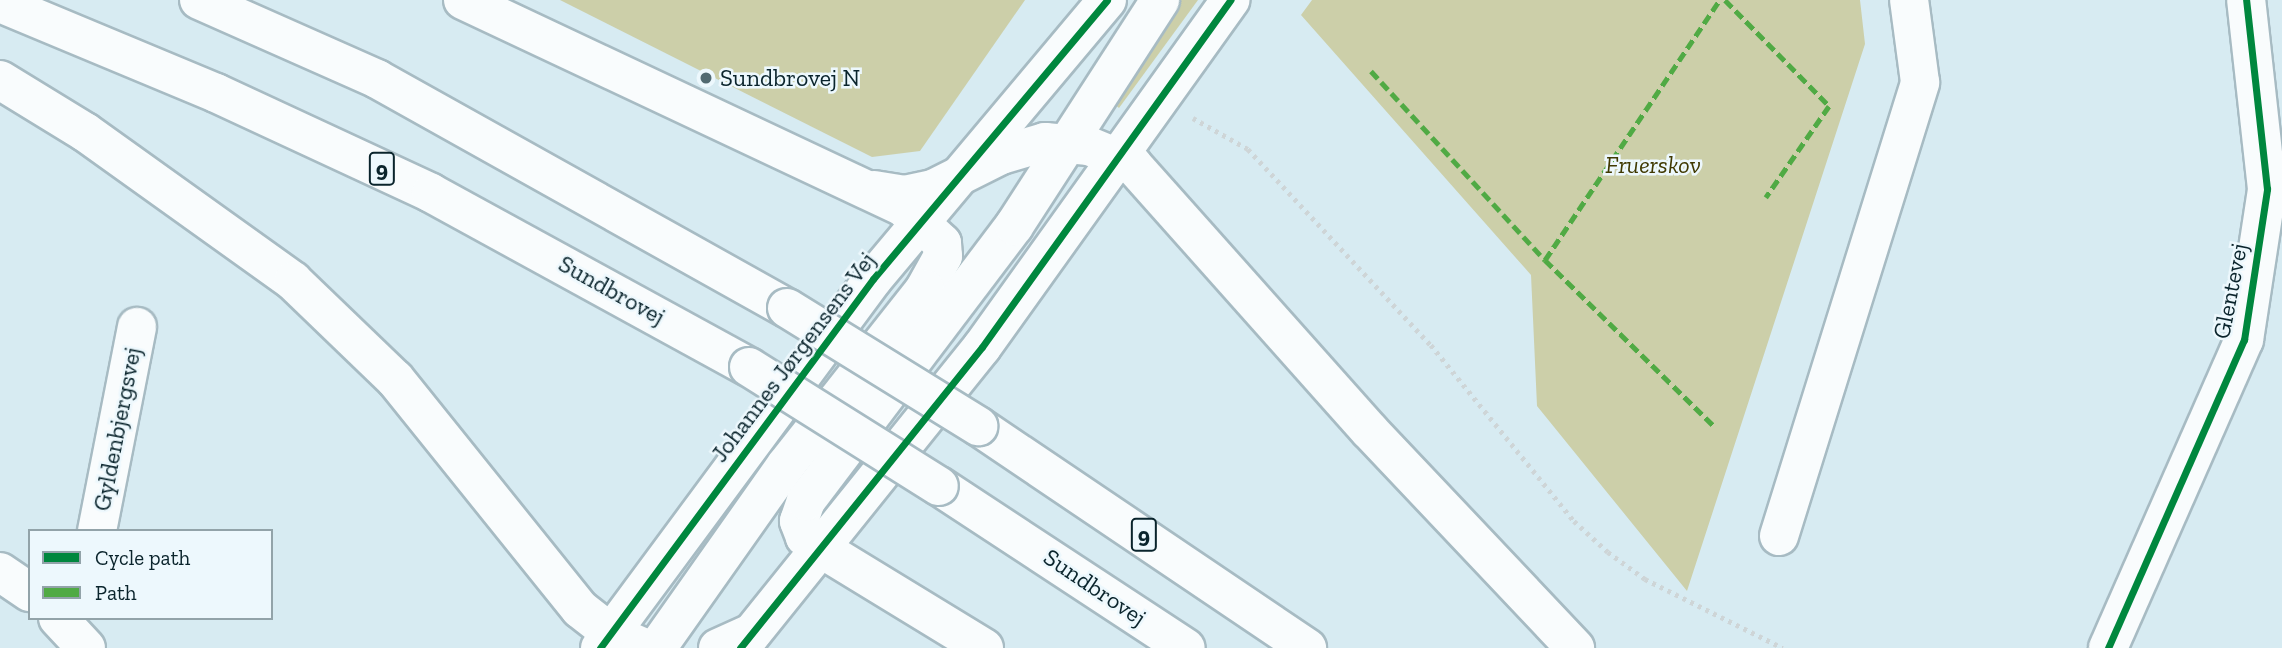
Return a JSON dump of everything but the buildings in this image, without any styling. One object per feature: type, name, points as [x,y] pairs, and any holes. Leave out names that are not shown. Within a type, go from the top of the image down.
[{"type":"main road","name":"9","points":[[199,0],[377,79],[787,308],[978,426],[1307,648]]},
{"type":"main road","points":[[463,0],[858,186],[922,221],[942,243],[943,256],[925,289],[786,465],[657,648]]},
{"type":"main road","name":"Johannes Jørgensens Vej","points":[[618,643],[873,279],[1107,0]]},
{"type":"main road","points":[[985,648],[822,549],[805,537],[799,522],[806,501],[1014,226],[1160,0]]},
{"type":"main road","points":[[718,648],[746,640],[822,549],[982,347],[1158,97],[1230,0]]},
{"type":"main road","points":[[1779,536],[1920,82],[1909,0]]},
{"type":"main road","name":"Glentevej","points":[[2108,648],[2244,340],[2267,189],[2246,0]]},
{"type":"main road","name":"Sundbrovej","points":[[0,4],[216,93],[431,193],[749,367],[939,486],[1186,648]]},
{"type":"main road","points":[[0,80],[85,132],[293,281],[395,379],[580,609],[618,643]]},
{"type":"main road","points":[[858,186],[904,195],[933,189],[966,171],[1023,147],[1069,143],[1118,156],[1153,183],[1369,430],[1574,648]]},
{"type":"main road","name":"Gyldenbjergsvej","points":[[97,529],[137,327]]},
{"type":"main road","points":[[0,572],[28,591]]},
{"type":"path","points":[[1158,97],[1248,149],[1431,345],[1574,521],[1608,552],[1645,579],[1783,648]]},
{"type":"green space","points":[[560,0],[1025,0],[920,151],[872,157]]},
{"type":"green space","points":[[1174,0],[1198,0],[1119,108],[1113,103]]},
{"type":"green space","name":"Fruerskov","points":[[1312,0],[1860,0],[1865,44],[1687,591],[1537,406],[1531,275],[1301,15]]},
{"type":"marked path","points":[[1545,260],[1720,0]]},
{"type":"marked path","points":[[1725,0],[1829,106],[1766,197]]},
{"type":"marked path","points":[[1371,71],[1545,260],[1714,426]]},
{"type":"cycle path","points":[[600,648],[873,279],[1107,0]]},
{"type":"cycle path","points":[[740,648],[982,347],[1230,0]]},
{"type":"cycle path","points":[[2108,648],[2244,340],[2267,189],[2246,0]]},
{"type":"place","name":"Sundbrovej N","points":[[706,78]]}]
